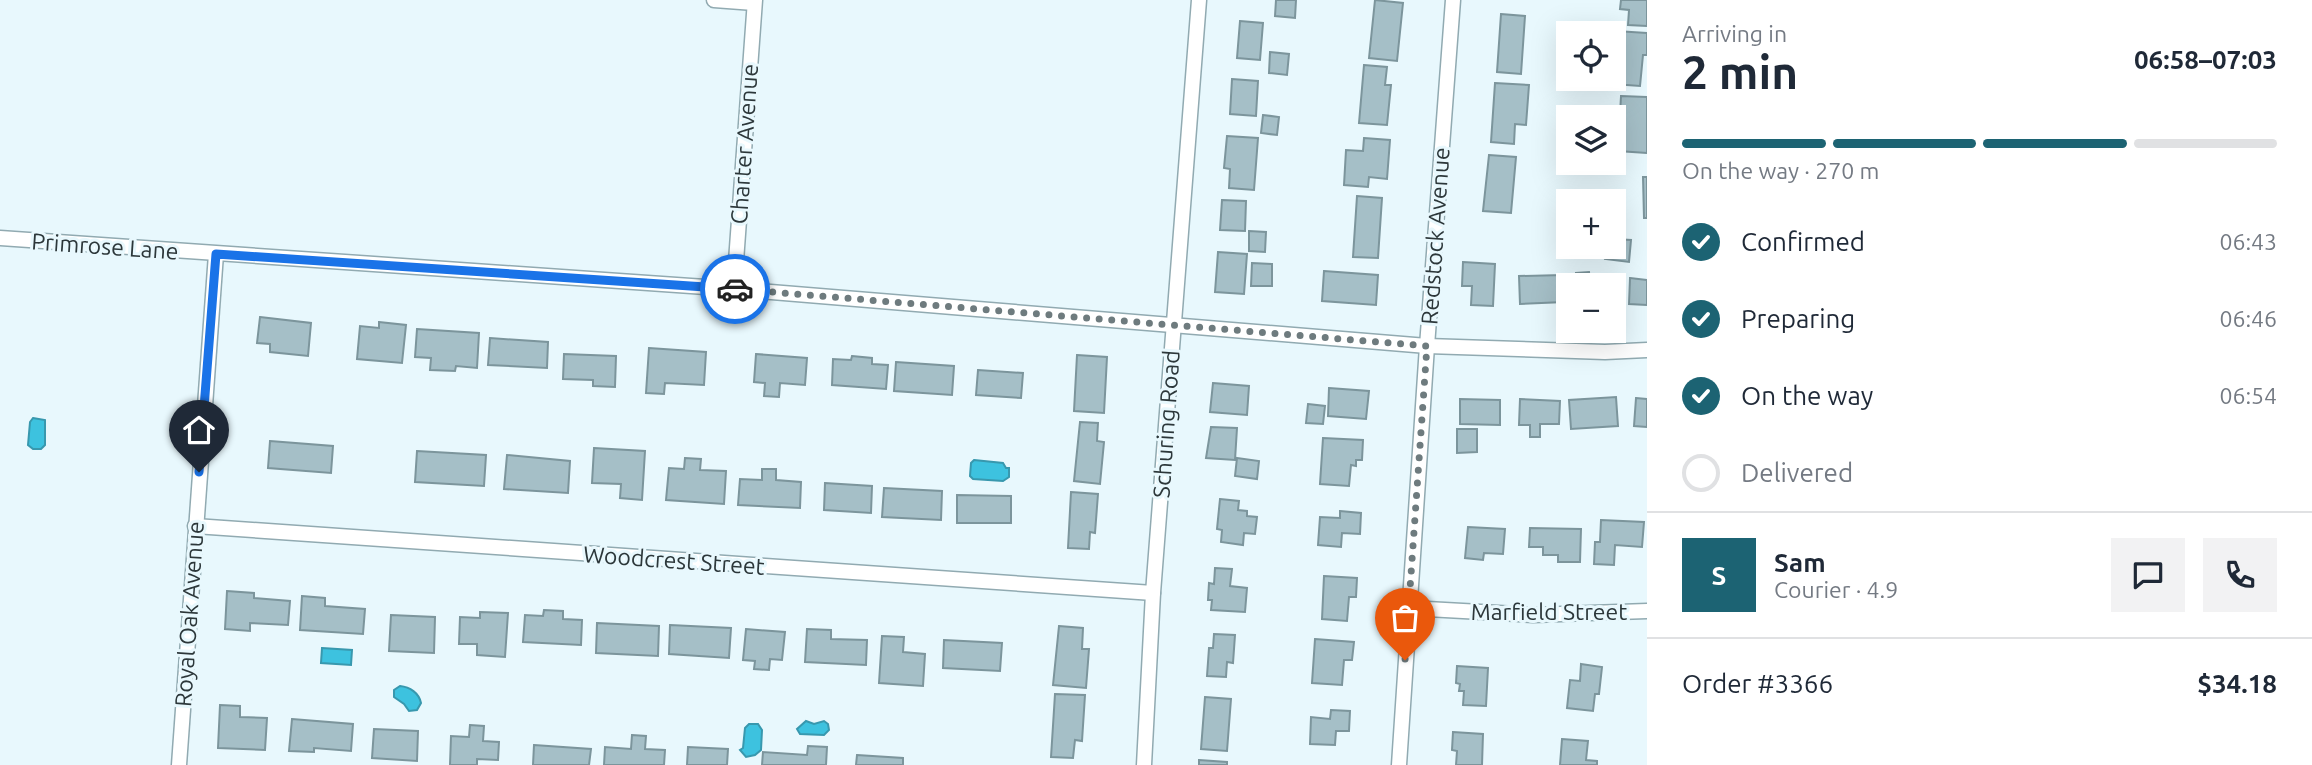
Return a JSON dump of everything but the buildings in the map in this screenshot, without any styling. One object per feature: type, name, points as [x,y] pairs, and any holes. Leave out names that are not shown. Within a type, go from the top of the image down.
[{"type":"street","points":[[714,0],[754,1]]},
{"type":"street","name":"Schuring Road","points":[[1144,765],[1153,593],[1199,0]]},
{"type":"street","name":"Redstock Avenue","points":[[1399,765],[1453,0]]},
{"type":"street","name":"Charter Avenue","points":[[734,289],[754,1]]},
{"type":"street","name":"Primrose Lane","points":[[0,238],[734,289],[1427,346],[1605,352],[1647,350]]},
{"type":"street","name":"Royal Oak Avenue","points":[[179,765],[216,254]]},
{"type":"street","name":"Woodcrest Street","points":[[195,526],[1153,593]]},
{"type":"street","name":"Marfield Street","points":[[1409,608],[1533,615],[1647,611]]},
{"type":"water","points":[[33,418],[45,420],[45,445],[41,449],[33,449],[28,445],[30,422]]},
{"type":"water","points":[[974,460],[1003,463],[1009,468],[1009,477],[1003,481],[973,479],[970,476],[971,463]]},
{"type":"water","points":[[322,648],[352,650],[351,665],[321,663]]},
{"type":"water","points":[[400,686],[416,693],[421,703],[417,710],[409,711],[394,697],[394,690]]},
{"type":"water","points":[[806,721],[814,724],[824,721],[829,730],[824,735],[800,734],[797,729]]},
{"type":"water","points":[[749,724],[758,724],[762,730],[761,750],[746,757],[740,750],[743,748],[745,728]]},
{"type":"way so far","points":[[735,289],[1427,346],[1405,660]]},
{"type":"route","points":[[199,472],[216,254],[735,289]]}]
